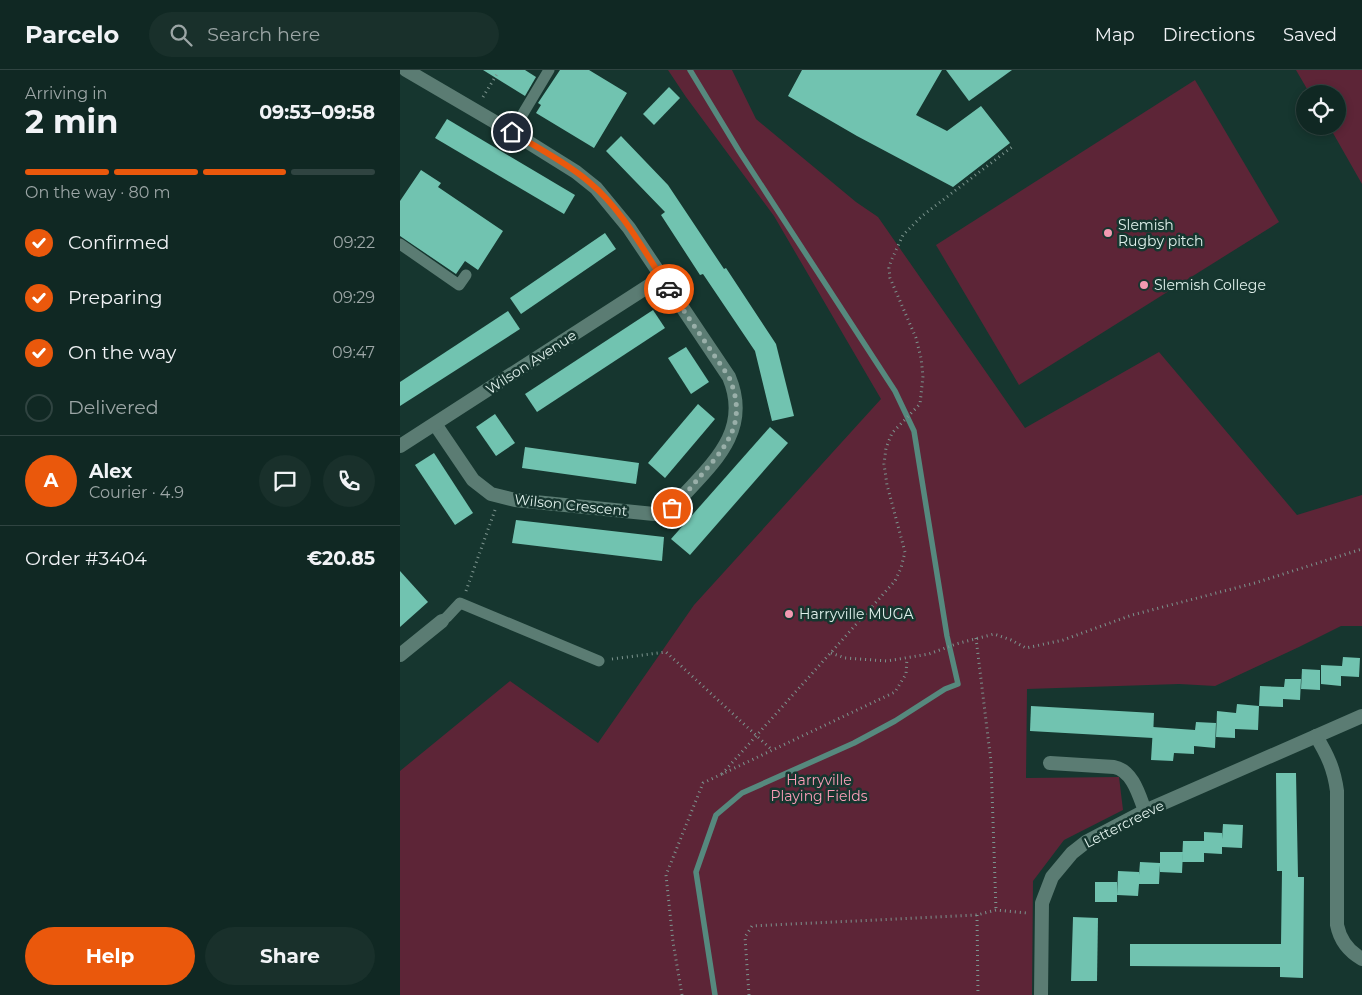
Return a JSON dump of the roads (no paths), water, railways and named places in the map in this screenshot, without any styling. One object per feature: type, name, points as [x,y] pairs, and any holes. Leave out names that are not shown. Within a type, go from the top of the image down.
[{"type":"street","name":"Wilson Crescent","points":[[406,70],[512,132],[576,172],[596,188],[629,228],[729,377],[736,404],[736,418],[732,435],[724,448],[674,506],[662,513],[654,514],[500,497],[487,492],[476,483],[435,424]]},
{"type":"street","name":"Wilson Avenue","points":[[400,446],[661,278]]},
{"type":"street","points":[[400,656],[442,621]]},
{"type":"street","name":"Lettercreeve","points":[[1040,995],[1041,915],[1046,891],[1052,877],[1072,853],[1086,842],[1145,811],[1362,716]]},
{"type":"street","points":[[1316,736],[1331,762],[1337,791],[1337,925],[1340,936],[1347,947],[1362,959]]},
{"type":"street","points":[[1050,763],[1114,767],[1123,770],[1133,782],[1145,811]]},
{"type":"lane","points":[[512,132],[549,70]]},
{"type":"lane","points":[[400,244],[459,285],[466,275]]},
{"type":"lane","points":[[442,621],[460,603],[599,661]]},
{"type":"waterway","points":[[690,70],[739,151],[895,391],[914,431],[947,636],[958,684],[945,689],[895,721],[854,743],[742,793],[716,815],[696,872],[715,995]]},
{"type":"place","name":"Slemish Rugby pitch","points":[[1108,233]]},
{"type":"place","name":"Slemish College","points":[[1144,285]]},
{"type":"place","name":"Harryville MUGA","points":[[789,614]]},
{"type":"park label","name":"Harryville Playing Fields","points":[[819,788]]}]
